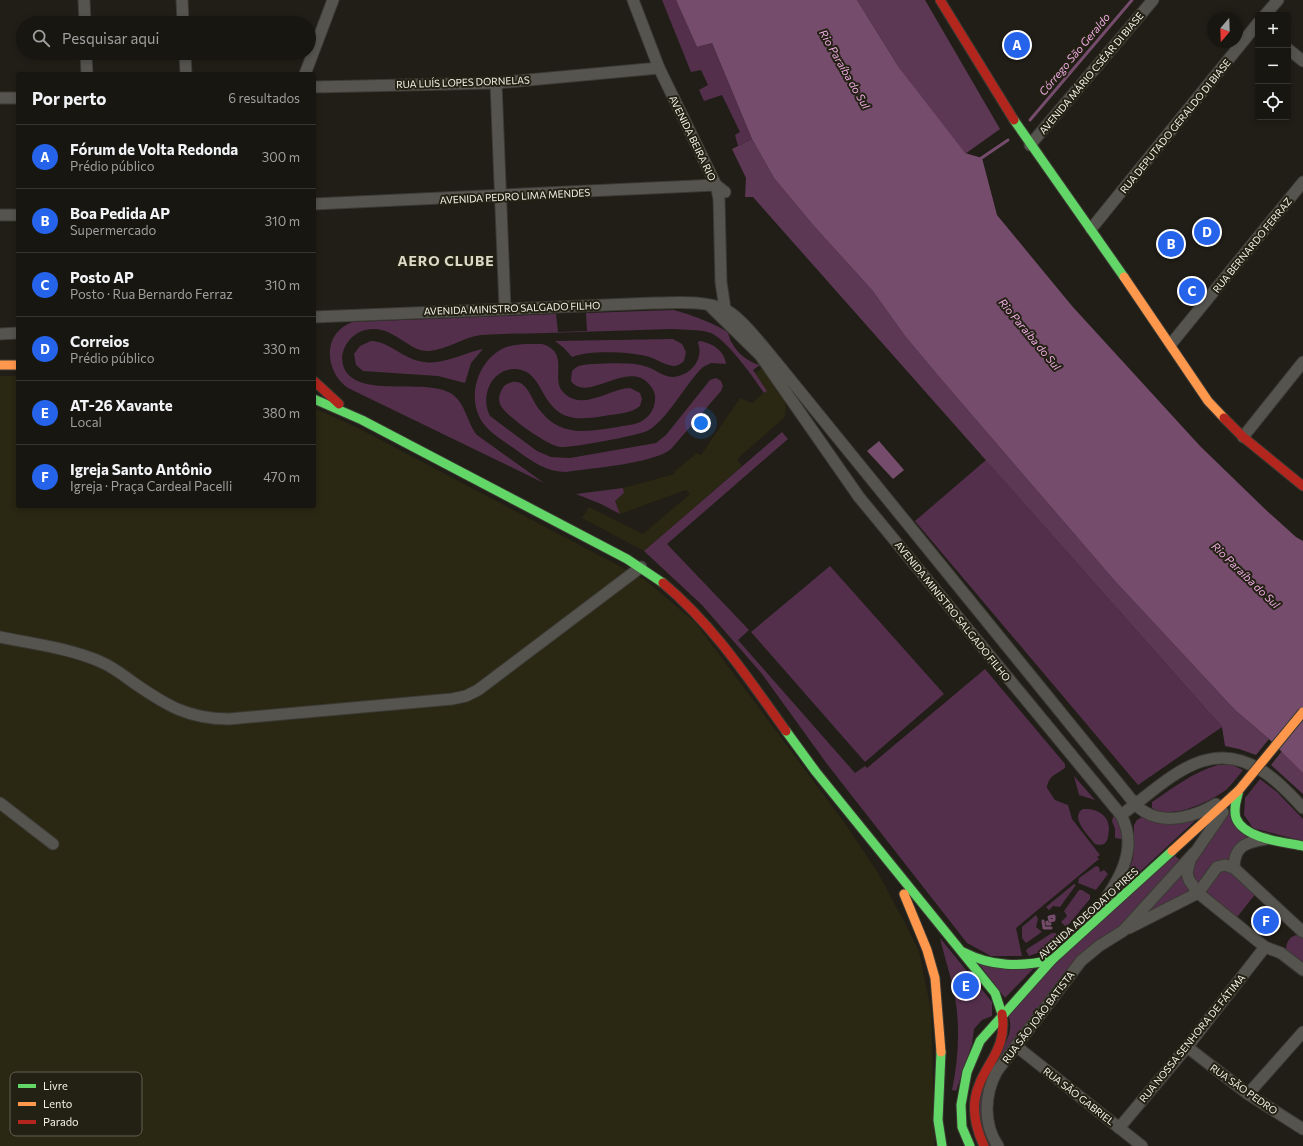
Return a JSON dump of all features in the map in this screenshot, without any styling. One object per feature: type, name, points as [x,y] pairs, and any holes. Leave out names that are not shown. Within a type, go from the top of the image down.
[{"type":"main road","points":[[940,0],[1027,141],[1091,229],[1171,344],[1208,401],[1243,437],[1303,486]]},
{"type":"main road","points":[[0,365],[16,365]]},
{"type":"main road","points":[[316,383],[331,398],[362,420]]},
{"type":"main road","points":[[316,400],[362,420],[641,567],[688,604],[713,631],[816,772],[995,993],[1002,1015],[1003,1037],[976,1088],[973,1099],[974,1120],[984,1146]]},
{"type":"main road","name":"AVENIDA ADEODATO PIRES","points":[[970,1146],[962,1126],[961,1116],[964,1081],[980,1041],[1052,960],[1084,929],[1239,790],[1303,712]]},
{"type":"main road","points":[[1239,790],[1234,805],[1235,817],[1238,823],[1250,833],[1303,846]]},
{"type":"main road","points":[[892,866],[928,950],[935,978],[942,1050],[938,1120],[942,1146]]},
{"type":"main road","points":[[958,949],[983,962],[1003,965],[1032,965],[1052,960]]},
{"type":"street","points":[[84,0],[85,16]]},
{"type":"street","points":[[182,0],[183,16]]},
{"type":"street","points":[[316,44],[332,0]]},
{"type":"street","name":"AVENIDA BEIRA RIO","points":[[633,0],[660,68],[716,185],[725,309]]},
{"type":"street","name":"AVENIDA MÁRIO CSÉAR DI BIASE","points":[[1027,141],[1153,0]]},
{"type":"street","points":[[1268,12],[1278,0]]},
{"type":"street","name":"RUA DEPUTADO GERALDO DI BIASE","points":[[1091,229],[1255,27]]},
{"type":"street","points":[[1291,51],[1303,61]]},
{"type":"street","points":[[86,60],[87,72]]},
{"type":"street","points":[[185,60],[186,72]]},
{"type":"street","points":[[306,72],[310,60]]},
{"type":"street","name":"RUA LUÍS LOPES DORNELAS","points":[[316,87],[496,83],[660,68]]},
{"type":"street","points":[[496,83],[505,308]]},
{"type":"street","points":[[0,98],[16,98]]},
{"type":"street","name":"RUA BERNARDO FERRAZ","points":[[1171,344],[1303,182]]},
{"type":"street","points":[[716,185],[726,192]]},
{"type":"street","name":"AVENIDA PEDRO LIMA MENDES","points":[[316,204],[501,197],[716,185]]},
{"type":"street","points":[[0,215],[16,215]]},
{"type":"street","name":"AVENIDA BEIRA RIO","points":[[709,305],[716,297],[722,282]]},
{"type":"street","name":"AVENIDA MINISTRO SALGADO FILHO","points":[[316,317],[654,303],[709,305],[725,309],[737,318],[781,368],[1136,804],[1145,812],[1156,816],[1182,817],[1205,810],[1239,790]]},
{"type":"street","name":"AVENIDA MINISTRO SALGADO FILHO","points":[[709,305],[760,355],[859,496],[1121,815],[1127,829],[1128,839],[1122,872],[1114,888],[1084,929]]},
{"type":"street","points":[[0,334],[16,333]]},
{"type":"street","points":[[1243,437],[1303,362]]},
{"type":"street","points":[[0,637],[99,661],[121,673],[166,705],[203,718],[229,719],[452,699],[466,696],[478,690],[641,567]]},
{"type":"street","points":[[1121,815],[1190,766],[1208,758],[1227,757],[1248,763],[1267,774],[1303,808]]},
{"type":"street","points":[[1239,790],[1194,853],[1188,866],[1187,873],[1192,885],[1198,893],[1265,947],[1281,953],[1303,970]]},
{"type":"street","points":[[0,803],[53,844]]},
{"type":"street","points":[[1269,838],[1253,841],[1240,848],[1235,856],[1234,868],[1303,932]]},
{"type":"street","name":"RUA SÃO JOÃO BATISTA","points":[[1123,931],[1194,853]]},
{"type":"street","name":"RUA SÃO JOÃO BATISTA","points":[[998,1146],[993,1139],[987,1123],[987,1109],[992,1079],[1081,961],[1099,946],[1123,931],[1198,893],[1217,867],[1225,865],[1234,868]]},
{"type":"street","name":"RUA NOSSA SENHORA DE FÁTIMA","points":[[1119,1128],[1187,1047],[1265,947]]},
{"type":"street","points":[[1248,1094],[1303,1032]]},
{"type":"street","name":"RUA SÃO GABRIEL","points":[[1016,1046],[1142,1146]]},
{"type":"street","name":"RUA SÃO PEDRO","points":[[1187,1047],[1248,1094],[1303,1129]]},
{"type":"shaded area","points":[[662,0],[676,0],[697,47],[712,43],[752,139],[738,146],[735,135],[740,132],[722,95],[704,101],[699,90],[708,85],[701,70],[691,72]]},
{"type":"shaded area","points":[[857,0],[925,0],[1000,129],[965,154],[898,66]]},
{"type":"shaded area","points":[[752,139],[774,178],[813,225],[872,290],[905,336],[1114,580],[1235,710],[1269,739],[1256,755],[1225,746],[1222,727],[753,197],[745,197],[746,178],[732,149]]},
{"type":"shaded area","points":[[673,310],[701,319],[727,332],[731,342],[740,354],[747,360],[760,365],[753,370],[767,391],[764,393],[740,360],[725,343],[711,333],[697,330],[672,329],[481,335],[429,351],[414,347],[384,330],[375,329],[365,330],[353,337],[348,342],[345,347],[342,360],[347,373],[356,380],[382,386],[428,387],[441,389],[452,394],[457,398],[477,435],[544,483],[348,388],[340,381],[334,372],[331,363],[331,343],[336,334],[343,327],[353,322],[556,314],[558,332],[587,331],[586,313]]},
{"type":"shaded area","points":[[673,339],[682,344],[686,352],[684,361],[676,366],[666,364],[649,357],[629,353],[589,353],[572,357],[555,341]]},
{"type":"shaded area","points":[[371,341],[384,344],[413,359],[427,362],[443,361],[483,349],[471,363],[465,383],[438,376],[363,371],[356,365],[354,354],[360,346]]},
{"type":"shaded area","points":[[699,341],[708,343],[717,348],[723,355],[726,364],[711,363],[703,367],[696,374],[669,411],[654,426],[641,433],[618,439],[560,447],[546,442],[528,430],[504,411],[499,401],[501,391],[504,386],[511,382],[517,382],[526,387],[538,408],[545,416],[553,423],[569,430],[585,431],[637,423],[648,416],[655,403],[655,393],[647,382],[638,377],[628,376],[587,388],[578,387],[571,381],[572,371],[578,366],[622,363],[644,366],[669,377],[679,376],[690,370],[697,361],[699,355]]},
{"type":"shaded area","points":[[522,344],[542,344],[551,348],[556,354],[558,360],[558,382],[560,388],[565,394],[573,399],[589,400],[614,391],[630,388],[640,393],[642,399],[640,406],[627,412],[593,418],[574,418],[566,416],[553,407],[536,381],[527,372],[514,369],[505,371],[498,375],[492,381],[486,398],[490,416],[537,451],[551,457],[570,458],[656,443],[666,435],[710,380],[716,378],[721,381],[723,386],[721,391],[671,449],[662,454],[621,465],[559,472],[541,466],[500,439],[483,423],[475,403],[477,382],[486,363],[493,355],[502,349],[511,346]]},
{"type":"shaded area","points":[[764,367],[785,403],[786,408],[784,418],[737,459],[742,466],[644,551],[582,518],[589,507],[643,534],[690,494],[686,490],[620,514],[615,501],[624,493],[623,488],[674,474],[676,470],[697,453],[701,455],[740,398],[752,403],[766,391],[755,373]]},
{"type":"shaded area","points":[[0,376],[16,376],[16,508],[316,508],[316,409],[358,428],[644,579],[695,622],[844,822],[878,873],[919,951],[931,1010],[935,1146],[0,1146]]},
{"type":"shaded area","points":[[782,432],[788,439],[667,544],[749,630],[738,640],[855,773],[865,766],[867,768],[985,669],[1065,764],[1065,768],[1051,778],[1047,788],[1055,800],[1068,805],[1072,819],[1100,855],[1097,857],[1099,859],[1016,928],[1022,956],[991,956],[967,943],[827,764],[762,674],[702,605],[644,551]]},
{"type":"shaded area","points":[[986,460],[1222,727],[1138,785],[915,521]]},
{"type":"shaded area","points":[[623,488],[624,493],[615,501],[620,514],[601,504],[576,494]]},
{"type":"shaded area","points":[[830,566],[944,694],[865,762],[751,632]]},
{"type":"shaded area","points":[[1282,751],[1303,773],[1303,794],[1271,765]]},
{"type":"shaded area","points":[[1218,765],[1232,765],[1243,770],[1227,789],[1201,804],[1180,811],[1169,812],[1152,808],[1152,802],[1176,786],[1200,772]]},
{"type":"shaded area","points":[[1074,776],[1095,800],[1079,795]]},
{"type":"shaded area","points":[[1260,779],[1277,792],[1303,819],[1303,841],[1253,828],[1244,815],[1245,798]]},
{"type":"shaded area","points":[[1083,809],[1097,811],[1107,820],[1109,829],[1107,841],[1104,844],[1095,844],[1085,832],[1078,817],[1079,812]]},
{"type":"shaded area","points":[[1229,812],[1249,839],[1240,842],[1234,847],[1231,854],[1230,863],[1218,862],[1210,866],[1198,884],[1193,872],[1194,861]]},
{"type":"shaded area","points":[[1113,817],[1117,817],[1124,837],[1122,839],[1115,838],[1115,829],[1112,821]]},
{"type":"shaded area","points":[[1142,817],[1198,818],[1119,891],[1128,874],[1133,858],[1134,825],[1137,820]]},
{"type":"shaded area","points":[[1174,855],[1181,861],[1126,923],[1098,939],[1084,951],[997,1065],[985,1090],[982,1104],[984,1126],[994,1146],[989,1146],[982,1136],[978,1126],[977,1104],[982,1082],[1006,1042],[1009,1033],[1010,1022],[1007,1011],[1061,954]]},
{"type":"shaded area","points":[[1096,866],[1099,867],[1100,872],[1104,870],[1108,874],[1096,890],[1078,883],[1079,878]]},
{"type":"shaded area","points":[[1184,866],[1185,883],[1192,892],[1135,922]]},
{"type":"shaded area","points":[[1223,867],[1257,892],[1234,921],[1202,889]]},
{"type":"shaded area","points":[[1074,884],[1076,885],[1060,907],[1053,906],[1049,910],[1046,907]]},
{"type":"shaded area","points":[[1079,890],[1082,890],[1090,895],[1090,899],[1069,924],[1065,926],[1061,922],[1067,916],[1064,911]]},
{"type":"shaded area","points":[[1036,915],[1038,919],[1036,927],[1042,932],[1026,943],[1022,938],[1022,927]]},
{"type":"shaded area","points":[[1052,933],[1056,933],[1059,939],[1043,951],[1029,956],[1026,951],[1027,949]]},
{"type":"shaded area","points":[[1296,935],[1303,936],[1303,967],[1286,950],[1288,941],[1291,937]]},
{"type":"shaded area","points":[[940,938],[992,1002],[992,1016],[982,1020],[974,1029],[972,1044],[956,1091],[952,1090],[958,1047],[956,1004]]},
{"type":"shaded area","points":[[979,964],[1035,967],[1005,998]]},
{"type":"water","name":"Rio Paraíba do Sul","points":[[676,0],[857,0],[898,66],[965,153],[982,158],[997,215],[1072,306],[1200,446],[1266,510],[1296,537],[1303,541],[1303,773],[1269,739],[1235,710],[1114,580],[905,336],[872,290],[813,225],[774,178],[752,139],[712,43],[697,47]]},
{"type":"water","points":[[879,441],[904,470],[893,479],[867,451]]},
{"type":"waterway","name":"Córrego São Geraldo","points":[[1030,120],[1132,0]]},
{"type":"waterway","name":"Córrego São Geraldo","points":[[980,159],[1008,140]]},
{"type":"waterway","points":[[1054,916],[1054,920],[1050,921],[1049,917],[1054,916]]},
{"type":"waterway","points":[[1043,921],[1044,928],[1051,928]]},
{"type":"waterway","points":[[1047,922],[1047,924],[1050,924]]},
{"type":"traffic: fast","points":[[1014,120],[1124,277]]},
{"type":"traffic: fast","points":[[316,400],[362,420],[627,559],[663,583]]},
{"type":"traffic: fast","points":[[786,731],[816,772],[995,993],[1002,1014]]},
{"type":"traffic: fast","points":[[1239,790],[1235,811],[1236,818],[1240,825],[1247,831],[1256,835],[1276,841],[1303,846]]},
{"type":"traffic: fast","points":[[970,1146],[962,1127],[961,1105],[967,1072],[980,1041],[1052,960],[1172,851]]},
{"type":"traffic: fast","points":[[963,952],[985,961],[1006,964],[1029,964],[1052,960]]},
{"type":"traffic: fast","points":[[941,1052],[938,1120],[942,1146]]},
{"type":"traffic: slow","points":[[1124,277],[1208,401],[1224,418]]},
{"type":"traffic: slow","points":[[0,365],[16,365]]},
{"type":"traffic: slow","points":[[1239,790],[1303,712]]},
{"type":"traffic: slow","points":[[1172,851],[1239,790]]},
{"type":"traffic: slow","points":[[904,894],[927,950],[935,978],[941,1052]]},
{"type":"traffic: jam","points":[[940,0],[1014,120]]},
{"type":"traffic: jam","points":[[316,383],[339,404]]},
{"type":"traffic: jam","points":[[1224,418],[1243,437],[1303,486]]},
{"type":"traffic: jam","points":[[663,583],[681,599],[714,634],[744,672],[786,731]]},
{"type":"traffic: jam","points":[[984,1146],[976,1122],[975,1103],[978,1087],[998,1047],[1002,1032],[1002,1014]]},
{"type":"place","name":"Fórum de Volta Redonda","points":[[1017,45]]},
{"type":"place","name":"Correios","points":[[1207,232]]},
{"type":"place","name":"Boa Pedida AP","points":[[1171,244]]},
{"type":"place","name":"Posto AP","points":[[1192,291]]},
{"type":"place","name":"Igreja Santo Antônio","points":[[1266,921]]},
{"type":"place","name":"AT-26 Xavante","points":[[966,986]]},
{"type":"district","name":"AERO CLUBE","points":[[446,260]]}]
